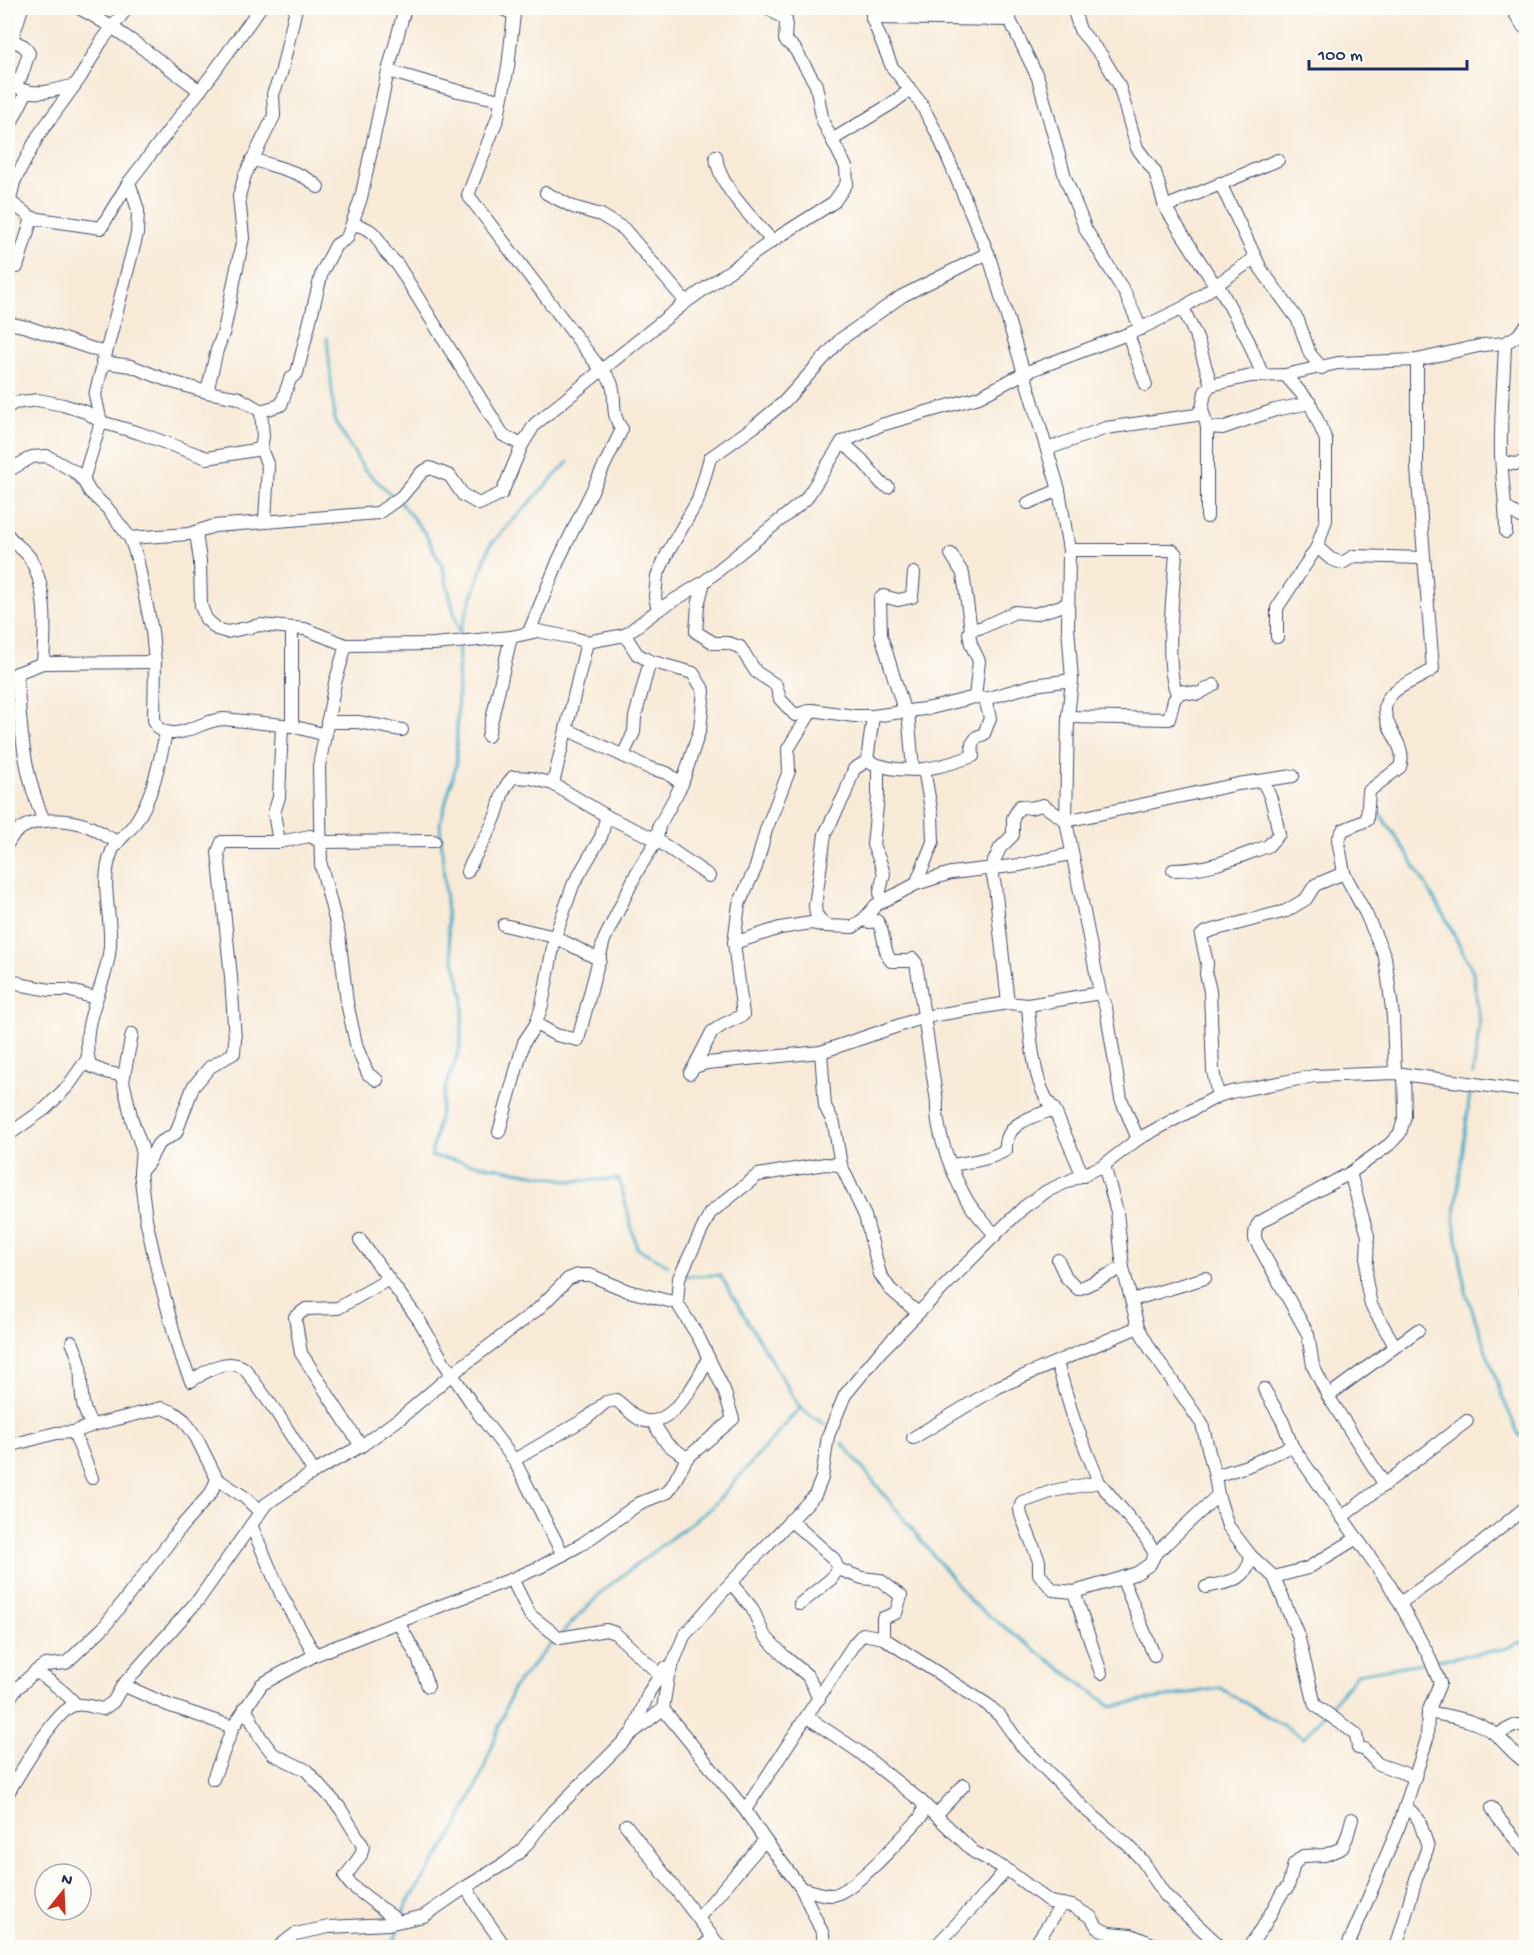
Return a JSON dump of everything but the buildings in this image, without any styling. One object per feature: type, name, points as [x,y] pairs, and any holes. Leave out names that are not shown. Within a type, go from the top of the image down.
[{"type":"main road","points":[[1515,8],[1527,25]]},
{"type":"street","points":[[10,85],[21,77],[29,53],[24,46],[10,39],[22,8]]},
{"type":"street","points":[[79,8],[113,27],[200,91]]},
{"type":"street","points":[[127,8],[101,42],[75,85],[38,136],[14,182],[9,200],[32,218],[101,228],[129,182],[200,91],[260,8]]},
{"type":"street","points":[[207,392],[231,300],[243,238],[239,196],[252,159],[274,116],[273,94],[281,74],[296,8]]},
{"type":"street","points":[[8,323],[27,327],[169,381],[239,398],[261,411],[281,405],[290,379],[297,373],[322,272],[336,246],[347,238],[361,198],[388,71],[405,8]]},
{"type":"street","points":[[500,8],[514,14],[508,68],[498,117],[468,195],[602,371],[609,377],[614,391],[613,409],[617,424],[622,429],[559,559],[529,632]]},
{"type":"street","points":[[130,538],[196,533],[214,526],[378,513],[401,496],[422,472],[430,468],[450,476],[463,495],[479,504],[502,493],[522,445],[536,424],[686,302],[772,241],[834,202],[847,183],[846,168],[823,122],[816,85],[795,50],[785,40],[786,20],[768,8]]},
{"type":"street","points":[[1004,8],[1038,78],[1065,177],[1086,230],[1125,293],[1141,329]]},
{"type":"street","points":[[1073,8],[1080,30],[1102,56],[1119,85],[1137,148],[1155,172],[1165,207],[1216,284],[1248,340],[1263,376]]},
{"type":"street","points":[[1010,20],[872,13],[892,67],[920,102],[939,137],[988,253],[1059,490],[1069,550],[1068,627],[1072,680],[1068,717],[1066,821],[1100,993],[1106,1008],[1121,1099],[1138,1139]]},
{"type":"street","points":[[388,71],[458,91],[501,100]]},
{"type":"street","points":[[10,85],[27,91],[49,92],[75,85]]},
{"type":"street","points":[[832,140],[910,90]]},
{"type":"street","points":[[8,129],[27,91]]},
{"type":"street","points":[[716,156],[717,164],[729,189],[772,241]]},
{"type":"street","points":[[252,159],[305,176],[318,187]]},
{"type":"street","points":[[1165,207],[1278,160]]},
{"type":"street","points":[[83,480],[101,422],[94,395],[137,234],[138,210],[129,182]]},
{"type":"street","points":[[1220,183],[1256,260],[1298,320],[1310,354],[1322,368]]},
{"type":"street","points":[[546,194],[573,207],[602,215],[624,229],[686,302]]},
{"type":"street","points":[[8,267],[17,267],[32,218]]},
{"type":"street","points":[[353,220],[356,225],[367,227],[380,239],[386,253],[398,264],[503,435],[522,445]]},
{"type":"street","points":[[658,610],[655,597],[657,576],[672,544],[698,500],[710,458],[784,402],[841,339],[902,296],[988,253]]},
{"type":"street","points":[[196,533],[200,561],[201,606],[206,619],[217,629],[226,632],[260,625],[305,629],[346,645],[419,645],[511,637],[538,631],[587,642],[625,635],[658,610],[704,582],[806,499],[842,442],[881,424],[979,398],[1024,373],[1141,329],[1183,308],[1252,260],[1256,260]]},
{"type":"street","points":[[1183,308],[1198,341],[1211,385]]},
{"type":"street","points":[[1207,517],[1207,427],[1203,410],[1205,392],[1211,385],[1251,376],[1285,375],[1338,363],[1417,360],[1483,345],[1506,343],[1527,326]]},
{"type":"street","points":[[1128,334],[1146,385]]},
{"type":"street","points":[[1506,343],[1502,462],[1506,532]]},
{"type":"street","points":[[1306,370],[1310,354]]},
{"type":"street","points":[[1384,1485],[1328,1396],[1313,1366],[1308,1334],[1255,1239],[1255,1232],[1260,1222],[1350,1173],[1390,1144],[1400,1133],[1405,1116],[1384,957],[1366,914],[1344,873],[1338,840],[1343,830],[1367,820],[1369,791],[1400,767],[1402,762],[1403,752],[1390,731],[1384,708],[1394,691],[1433,669],[1417,468],[1417,360]]},
{"type":"street","points":[[1277,637],[1277,608],[1317,547],[1326,520],[1326,440],[1310,403],[1285,375]]},
{"type":"street","points":[[8,407],[38,400],[78,410],[101,422],[139,433],[207,458],[261,448]]},
{"type":"street","points":[[1207,427],[1222,428],[1275,410],[1310,403]]},
{"type":"street","points":[[1047,449],[1106,428],[1196,416],[1203,410]]},
{"type":"street","points":[[261,411],[263,436],[261,448],[268,466],[265,522]]},
{"type":"street","points":[[842,442],[862,460],[882,484],[888,487]]},
{"type":"street","points":[[8,471],[32,457],[47,456],[75,472],[130,538],[137,558],[148,611],[155,662],[154,720],[158,728],[166,733],[183,732],[217,719],[327,728],[358,722],[402,730]]},
{"type":"street","points":[[1502,462],[1515,464],[1527,462]]},
{"type":"street","points":[[1028,503],[1059,490]]},
{"type":"street","points":[[1506,508],[1527,520]]},
{"type":"street","points":[[9,542],[28,555],[38,574],[45,619],[43,663]]},
{"type":"street","points":[[1317,547],[1331,560],[1342,563],[1354,556],[1423,558]]},
{"type":"street","points":[[1069,550],[1172,550],[1176,554],[1170,631],[1173,682],[1178,695]]},
{"type":"street","points":[[825,926],[816,914],[815,906],[825,834],[854,769],[872,764],[907,771],[949,764],[973,756],[972,744],[977,737],[984,734],[990,718],[980,698],[979,661],[971,644],[963,574],[951,554]]},
{"type":"street","points":[[914,573],[912,597],[898,600],[883,596],[880,599],[881,635],[906,711],[932,815],[933,842],[916,884]]},
{"type":"street","points":[[704,582],[698,605],[696,632],[714,643],[728,643],[740,648],[756,672],[776,686],[780,699],[795,715],[812,710],[854,716],[873,716],[931,708],[1034,685],[1072,680]]},
{"type":"street","points":[[971,630],[1015,612],[1035,614],[1068,604]]},
{"type":"street","points":[[279,842],[274,813],[279,796],[287,726],[292,628]]},
{"type":"street","points":[[536,1024],[556,1035],[578,1040],[604,940],[638,870],[657,840],[659,826],[682,784],[700,729],[704,691],[693,673],[650,661],[637,654],[625,635]]},
{"type":"street","points":[[488,736],[511,637]]},
{"type":"street","points":[[553,784],[587,642]]},
{"type":"street","points":[[346,645],[319,766],[321,865],[339,935],[347,1003],[357,1048],[368,1074],[377,1080]]},
{"type":"street","points":[[623,755],[634,732],[635,717],[650,661]]},
{"type":"street","points":[[44,821],[33,795],[12,677],[43,663],[155,662]]},
{"type":"street","points":[[1068,717],[1169,719],[1174,700],[1180,691],[1198,694],[1214,685]]},
{"type":"street","points":[[812,710],[788,749],[789,771],[766,830],[756,867],[739,904],[734,943],[743,1015],[712,1032],[692,1070],[707,1064],[821,1052],[924,1017],[1008,1003],[1028,1005],[1100,993]]},
{"type":"street","points":[[873,716],[872,764],[878,796],[873,845],[884,874],[880,891],[881,902]]},
{"type":"street","points":[[567,729],[649,768],[667,773],[682,784]]},
{"type":"street","points":[[124,1076],[90,1066],[88,1058],[87,1031],[110,946],[106,869],[112,850],[134,825],[146,805],[166,733]]},
{"type":"street","points":[[1008,1003],[991,868],[1000,848],[1013,835],[1013,818],[1020,806],[1030,808],[1042,805],[1066,821],[1238,784],[1293,776]]},
{"type":"street","points":[[467,872],[494,820],[507,783],[513,777],[531,778],[553,784],[609,818],[657,840],[709,876]]},
{"type":"street","points":[[1173,870],[1194,870],[1215,866],[1268,846],[1275,840],[1279,834],[1272,802],[1269,791],[1262,781]]},
{"type":"street","points":[[499,1132],[524,1042],[536,1024],[542,1005],[555,937],[573,885],[601,837],[605,822],[609,818]]},
{"type":"street","points":[[8,843],[12,834],[22,826],[44,821],[65,821],[90,827],[118,842]]},
{"type":"street","points":[[140,1172],[148,1163],[158,1144],[176,1133],[193,1088],[210,1066],[234,1053],[231,977],[218,852],[222,842],[279,842],[310,836],[321,842],[434,841]]},
{"type":"street","points":[[734,943],[780,928],[811,923],[853,927],[864,919],[876,905],[916,884],[951,873],[1020,865],[1071,854]]},
{"type":"street","points":[[1218,1096],[1213,1070],[1210,991],[1201,936],[1213,930],[1286,911],[1306,899],[1315,885],[1344,873]]},
{"type":"street","points":[[864,919],[869,922],[877,921],[882,928],[887,956],[891,961],[909,961],[912,958],[916,963],[937,1102],[936,1118],[951,1165],[968,1203],[995,1235]]},
{"type":"street","points":[[504,925],[555,937],[600,960]]},
{"type":"street","points":[[8,978],[23,985],[50,990],[68,990],[95,998]]},
{"type":"street","points":[[1028,1005],[1032,1056],[1043,1092],[1054,1109],[1083,1176]]},
{"type":"street","points":[[132,1034],[123,1081],[132,1120],[142,1148],[140,1172],[146,1219],[179,1352],[191,1381],[212,1368],[228,1364],[238,1364],[245,1369],[277,1413],[314,1472]]},
{"type":"street","points":[[821,1052],[825,1106],[834,1124],[841,1165],[865,1216],[880,1274],[890,1289],[918,1313]]},
{"type":"street","points":[[8,1136],[46,1108],[68,1086],[88,1058]]},
{"type":"street","points":[[277,1947],[295,1934],[329,1927],[388,1924],[424,1916],[522,1850],[548,1818],[632,1733],[663,1709],[668,1676],[684,1636],[731,1582],[814,1495],[822,1478],[828,1436],[846,1395],[881,1351],[1024,1207],[1047,1191],[1104,1165],[1138,1139],[1218,1096],[1232,1092],[1314,1076],[1400,1073],[1527,1091]]},
{"type":"street","points":[[951,1165],[999,1154],[1006,1150],[1005,1138],[1011,1130],[1025,1120],[1054,1109]]},
{"type":"street","points":[[213,1779],[233,1727],[262,1684],[315,1655],[512,1580],[582,1544],[640,1503],[668,1492],[687,1458],[733,1419],[724,1390],[699,1338],[677,1303],[679,1278],[710,1213],[758,1174],[825,1164],[841,1165]]},
{"type":"street","points":[[1104,1165],[1117,1212],[1124,1268],[1138,1327],[1176,1388],[1202,1424],[1218,1495],[1228,1526],[1251,1556],[1274,1577],[1298,1635],[1315,1705],[1356,1734],[1358,1748],[1365,1749],[1378,1764],[1415,1777]]},
{"type":"street","points":[[1350,1173],[1368,1236],[1366,1280],[1371,1305],[1395,1346]]},
{"type":"street","points":[[360,1240],[419,1320],[452,1374],[514,1460],[563,1555]]},
{"type":"street","points":[[1058,1260],[1066,1277],[1078,1288],[1092,1284],[1124,1268]]},
{"type":"street","points":[[8,1793],[49,1728],[67,1709],[76,1705],[103,1709],[112,1702],[123,1685],[199,1599],[266,1504],[314,1472],[361,1446],[403,1416],[452,1374],[538,1309],[568,1279],[578,1275],[590,1275],[628,1291],[677,1303]]},
{"type":"street","points":[[1527,1277],[1527,1290]]},
{"type":"street","points":[[1132,1300],[1205,1278]]},
{"type":"street","points":[[361,1446],[301,1353],[295,1317],[306,1309],[338,1308],[389,1279]]},
{"type":"street","points":[[913,1438],[998,1387],[1138,1327]]},
{"type":"street","points":[[1328,1396],[1418,1330]]},
{"type":"street","points":[[72,1342],[80,1362],[81,1388],[87,1419],[93,1425]]},
{"type":"street","points":[[514,1460],[587,1418],[606,1402],[616,1400],[639,1419],[658,1420],[684,1400],[701,1374],[708,1358]]},
{"type":"street","points":[[1057,1363],[1074,1420],[1099,1482],[1145,1537],[1155,1554]]},
{"type":"street","points":[[1264,1389],[1283,1422],[1292,1446],[1389,1584],[1428,1654],[1440,1683],[1428,1712],[1427,1739],[1399,1826],[1347,1947]]},
{"type":"street","points":[[8,1446],[56,1433],[74,1432],[162,1408],[184,1420],[196,1437],[217,1479],[243,1496],[260,1512]]},
{"type":"street","points":[[652,1421],[667,1443],[687,1458]]},
{"type":"street","points":[[1342,1517],[1467,1421]]},
{"type":"street","points":[[74,1432],[92,1478]]},
{"type":"street","points":[[1215,1476],[1247,1466],[1292,1446]]},
{"type":"street","points":[[8,1701],[15,1690],[35,1672],[45,1665],[66,1663],[104,1627],[169,1541],[212,1493],[217,1479]]},
{"type":"street","points":[[1099,1482],[1053,1491],[1022,1502],[1020,1509],[1039,1561],[1039,1574],[1053,1590],[1074,1592],[1137,1573],[1150,1564],[1155,1554],[1218,1495]]},
{"type":"street","points":[[1400,1603],[1460,1561],[1527,1507]]},
{"type":"street","points":[[790,1520],[834,1559],[838,1569],[862,1578],[880,1580],[901,1596],[896,1613],[883,1618],[884,1638]]},
{"type":"street","points":[[251,1525],[282,1596],[315,1655]]},
{"type":"street","points":[[1274,1577],[1308,1568],[1357,1538]]},
{"type":"street","points":[[1206,1587],[1239,1579],[1249,1567],[1251,1556]]},
{"type":"street","points":[[800,1604],[831,1579],[838,1569]]},
{"type":"street","points":[[1122,1578],[1154,1655]]},
{"type":"street","points":[[512,1580],[530,1615],[560,1638],[606,1630],[615,1633],[659,1674]]},
{"type":"street","points":[[731,1582],[753,1608],[764,1635],[808,1676],[819,1699]]},
{"type":"street","points":[[1074,1592],[1101,1673]]},
{"type":"street","points":[[398,1622],[417,1656],[428,1686]]},
{"type":"street","points":[[745,1810],[854,1644],[863,1634],[884,1638],[988,1705],[1045,1769],[1085,1809],[1128,1845],[1142,1860],[1165,1895],[1222,1947]]},
{"type":"street","points":[[632,1733],[649,1692],[659,1674],[675,1655]]},
{"type":"street","points":[[35,1672],[70,1696],[76,1705]]},
{"type":"street","points":[[123,1685],[168,1706],[233,1727]]},
{"type":"street","points":[[245,1707],[260,1737],[273,1754],[306,1770],[340,1808],[363,1846],[361,1855],[345,1877],[351,1885],[398,1921]]},
{"type":"street","points":[[663,1709],[745,1810],[801,1888],[823,1934],[824,1947]]},
{"type":"street","points":[[1428,1712],[1476,1722],[1496,1735],[1518,1757],[1527,1762]]},
{"type":"street","points":[[807,1717],[858,1751],[921,1801],[974,1852],[1006,1869],[1050,1902],[1072,1906],[1091,1917],[1098,1928],[1109,1933],[1131,1935],[1162,1947]]},
{"type":"street","points":[[1496,1735],[1516,1725],[1527,1725]]},
{"type":"street","points":[[8,1768],[19,1774]]},
{"type":"street","points":[[936,1815],[964,1785]]},
{"type":"street","points":[[801,1888],[831,1895],[843,1891],[876,1863],[921,1817],[924,1807],[921,1801]]},
{"type":"street","points":[[1396,1947],[1428,1847],[1419,1820],[1406,1806]]},
{"type":"street","points":[[1492,1808],[1504,1826],[1527,1852]]},
{"type":"street","points":[[1248,1947],[1288,1887],[1294,1864],[1303,1856],[1325,1855],[1342,1848],[1352,1819]]},
{"type":"street","points":[[626,1825],[717,1943],[701,1947]]},
{"type":"street","points":[[698,1918],[765,1840]]},
{"type":"street","points":[[934,1947],[1006,1869]]},
{"type":"street","points":[[466,1887],[506,1947]]},
{"type":"street","points":[[1033,1947],[1062,1904]]},
{"type":"waterway","points":[[327,338],[335,422],[364,469],[394,497]]},
{"type":"waterway","points":[[459,640],[459,634],[490,545],[568,462]]},
{"type":"waterway","points":[[399,501],[425,533],[443,568],[459,632]]},
{"type":"waterway","points":[[459,646],[456,766],[440,823],[449,941],[464,998],[460,1047],[445,1089],[431,1156],[572,1181],[619,1179],[637,1248],[668,1265]]},
{"type":"waterway","points":[[1380,814],[1403,847],[1446,919],[1473,972],[1480,1023],[1473,1074]]},
{"type":"waterway","points":[[1470,1093],[1454,1221],[1466,1292],[1501,1394],[1519,1435],[1526,1437]]},
{"type":"waterway","points":[[684,1275],[720,1275],[800,1408],[824,1424]]},
{"type":"waterway","points":[[562,1633],[607,1587],[712,1507],[800,1408]]},
{"type":"waterway","points":[[843,1444],[972,1603],[1111,1706],[1220,1688],[1304,1738],[1324,1714]]},
{"type":"waterway","points":[[402,1917],[406,1905],[454,1833],[480,1779],[513,1688],[555,1639]]},
{"type":"waterway","points":[[1436,1660],[1504,1649],[1526,1640]]},
{"type":"waterway","points":[[1328,1709],[1357,1674],[1426,1662]]},
{"type":"waterway","points":[[392,1948],[399,1926]]}]
